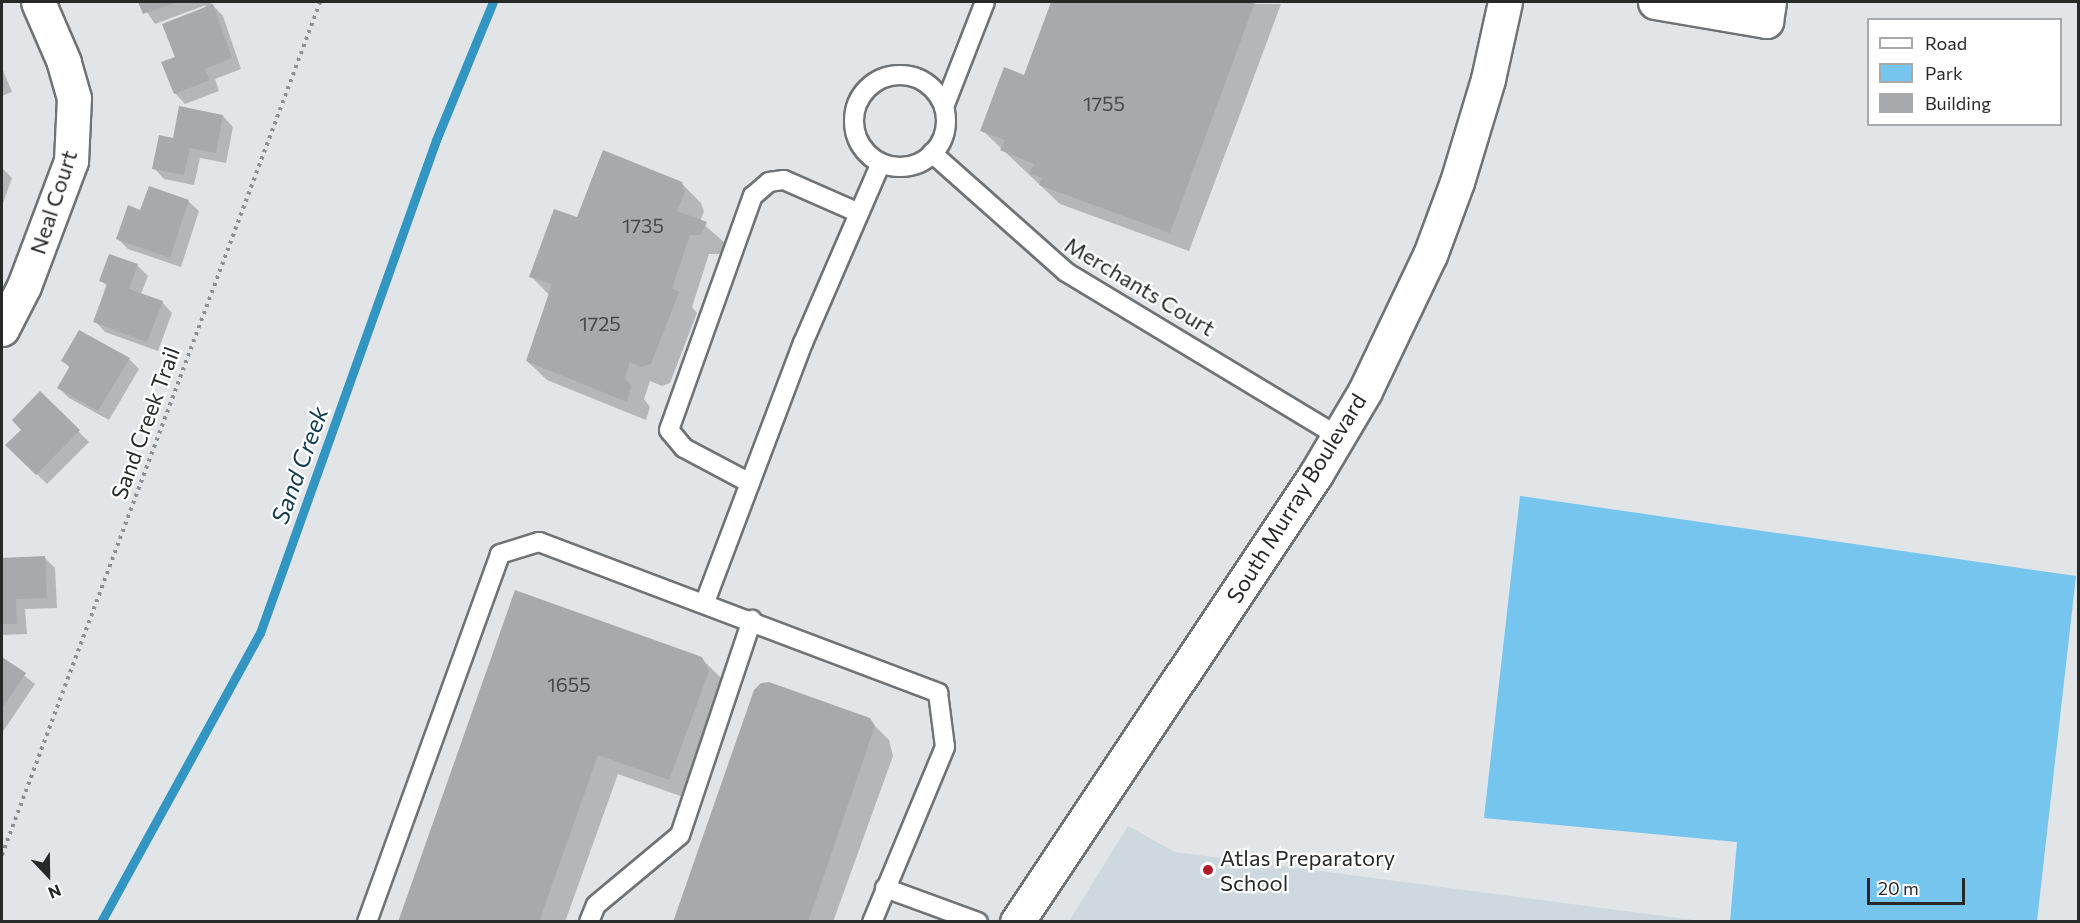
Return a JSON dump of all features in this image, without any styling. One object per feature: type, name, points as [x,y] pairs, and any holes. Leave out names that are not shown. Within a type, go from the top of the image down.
[{"type":"main road","name":"Neal Court","points":[[2,329],[24,286],[71,161],[74,98],[64,62],[39,2]]},
{"type":"main road","name":"South Murray Boulevard","points":[[1017,921],[1340,437],[1430,255],[1457,182],[1488,79],[1505,2]]},
{"type":"main road","points":[[1655,2],[1766,21],[1770,2]]},
{"type":"lane","points":[[944,107],[927,83],[906,74],[886,76],[866,88],[854,113],[854,129],[866,153],[881,163],[908,166],[932,153],[944,134],[944,107],[985,2]]},
{"type":"lane","name":"Merchants Court","points":[[932,153],[1066,272],[1340,437]]},
{"type":"lane","points":[[705,602],[803,343],[881,163]]},
{"type":"lane","points":[[750,483],[684,448],[669,430],[753,196],[769,182],[784,180],[859,213]]},
{"type":"lane","points":[[367,921],[500,554],[540,542],[705,602],[938,693],[945,747],[872,921]]},
{"type":"lane","points":[[589,921],[596,905],[680,836],[752,620]]},
{"type":"lane","points":[[885,888],[978,921]]},
{"type":"path","name":"Sand Creek Trail","points":[[2,855],[320,2]]},
{"type":"shaded area","name":"Atlas Preparatory School","points":[[1128,826],[1175,852],[1701,921],[1069,921]]},
{"type":"green space","points":[[1520,496],[2076,576],[2037,921],[1730,921],[1737,842],[1484,818]]},
{"type":"building","points":[[138,2],[177,2],[143,14]]},
{"type":"building","points":[[1051,2],[1255,2],[1170,233],[1039,185],[1042,178],[1029,174],[1034,164],[1000,150],[1005,140],[980,131],[1004,67],[1024,75]]},
{"type":"building","points":[[213,4],[232,58],[205,69],[210,80],[174,94],[161,62],[175,57],[162,24]]},
{"type":"building","points":[[179,106],[223,115],[216,153],[190,148],[184,175],[152,169],[159,135],[173,138]]},
{"type":"building","points":[[603,150],[682,182],[685,192],[677,211],[707,222],[701,235],[690,235],[672,288],[679,292],[651,364],[641,367],[630,362],[625,378],[631,386],[627,402],[526,361],[552,284],[529,277],[554,209],[577,217]]},
{"type":"building","points":[[149,186],[189,200],[170,258],[116,239],[128,205],[140,210]]},
{"type":"building","points":[[109,254],[138,264],[129,289],[163,301],[147,342],[93,322],[107,284],[99,281]]},
{"type":"building","points":[[79,330],[130,358],[98,411],[57,388],[70,366],[61,361]]},
{"type":"building","points":[[40,391],[80,430],[36,475],[5,445],[21,430],[12,420]]},
{"type":"building","points":[[45,556],[47,598],[16,599],[17,624],[2,624],[2,558]]},
{"type":"building","points":[[515,590],[702,657],[709,671],[669,780],[598,755],[539,922],[398,922]]},
{"type":"building","points":[[2,657],[26,673],[2,708]]},
{"type":"building","points":[[769,682],[870,718],[875,726],[808,922],[673,922],[754,690],[761,683]]},
{"type":"waterway","name":"Sand Creek","points":[[101,922],[260,633],[436,140],[493,2]]},
{"type":"place","name":"Atlas Preparatory School","points":[[1208,870]]}]
